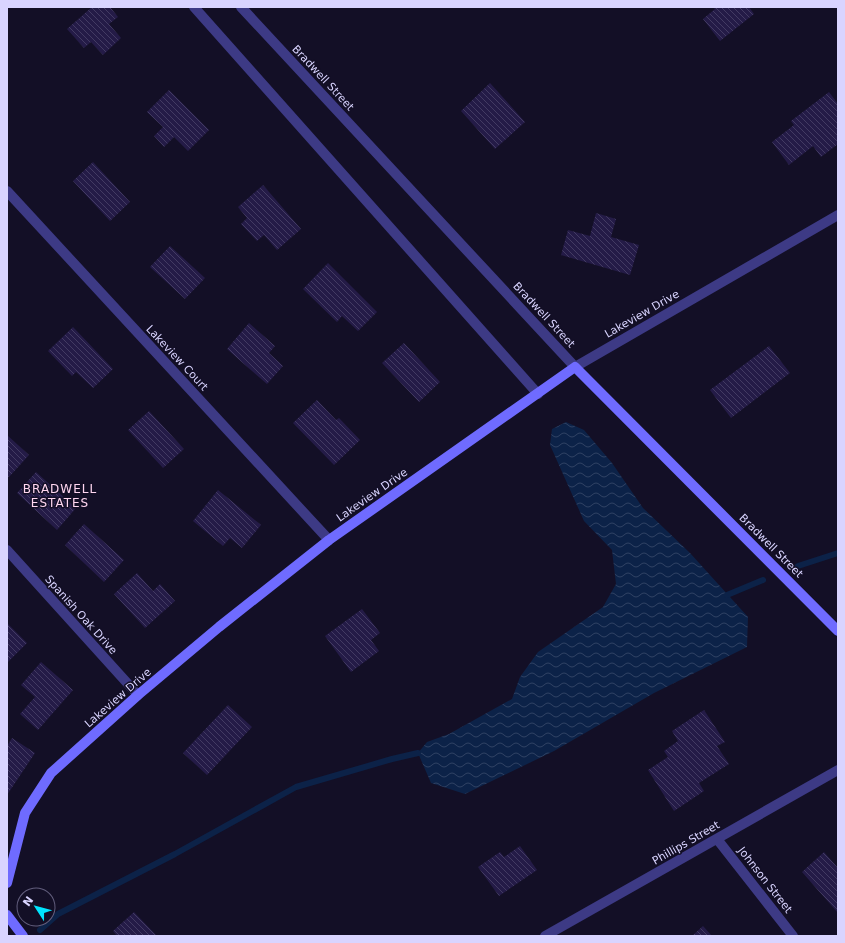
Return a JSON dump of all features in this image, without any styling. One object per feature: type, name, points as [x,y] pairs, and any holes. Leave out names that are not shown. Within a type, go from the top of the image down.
[{"type":"street","points":[[194,7],[538,394]]},
{"type":"street","name":"Bradwell Street","points":[[241,7],[575,367],[838,631]]},
{"type":"street","name":"Lakeview Court","points":[[7,191],[329,540]]},
{"type":"street","name":"Lakeview Drive","points":[[7,883],[25,813],[51,774],[138,695],[219,627],[329,540],[575,367],[838,215]]},
{"type":"street","name":"Spanish Oak Drive","points":[[7,550],[138,695]]},
{"type":"street","name":"Phillips Street","points":[[545,936],[838,770]]},
{"type":"street","name":"Johnson Street","points":[[717,839],[793,936]]},
{"type":"street","points":[[7,914],[22,935]]},
{"type":"water","points":[[566,422],[584,430],[612,463],[643,508],[690,553],[748,617],[747,647],[654,693],[554,751],[465,794],[431,783],[418,753],[427,742],[449,734],[512,699],[520,677],[538,652],[603,607],[616,584],[612,550],[584,521],[550,445],[552,429]]},
{"type":"building","points":[[92,7],[110,7],[118,17],[109,24],[121,38],[103,55],[91,42],[84,48],[67,29]]},
{"type":"building","points":[[713,7],[749,7],[754,14],[720,41],[703,19],[715,9]]},
{"type":"building","points":[[490,83],[525,122],[495,149],[461,111]]},
{"type":"building","points":[[169,90],[209,130],[188,151],[174,137],[164,147],[154,136],[163,127],[147,112]]},
{"type":"building","points":[[829,92],[838,104],[838,144],[821,157],[813,146],[789,165],[772,142],[794,125],[791,121]]},
{"type":"building","points":[[93,162],[130,202],[110,221],[73,181]]},
{"type":"building","points":[[263,185],[301,229],[277,250],[264,235],[257,241],[241,224],[247,218],[238,207]]},
{"type":"building","points":[[596,213],[616,219],[611,237],[639,245],[630,275],[561,255],[568,230],[590,236]]},
{"type":"building","points":[[170,246],[205,278],[185,299],[150,267]]},
{"type":"building","points":[[328,263],[377,312],[358,331],[342,316],[337,322],[303,289]]},
{"type":"building","points":[[249,323],[275,346],[269,353],[283,366],[267,384],[227,349]]},
{"type":"building","points":[[73,327],[113,369],[93,388],[76,372],[72,376],[48,351]]},
{"type":"building","points":[[404,343],[440,382],[419,402],[382,363]]},
{"type":"building","points":[[769,346],[790,373],[731,418],[710,390]]},
{"type":"building","points":[[317,400],[336,420],[339,418],[360,440],[334,465],[293,423]]},
{"type":"building","points":[[149,411],[184,449],[163,468],[128,430]]},
{"type":"building","points":[[7,435],[29,455],[9,477],[7,476]]},
{"type":"building","points":[[36,472],[76,508],[57,530],[17,493]]},
{"type":"building","points":[[218,490],[261,525],[242,548],[230,538],[223,546],[193,521]]},
{"type":"building","points":[[84,524],[124,560],[104,582],[65,545]]},
{"type":"building","points":[[137,573],[153,591],[160,584],[175,601],[145,628],[114,594]]},
{"type":"building","points":[[362,609],[380,633],[371,640],[379,651],[351,672],[325,636]]},
{"type":"building","points":[[7,623],[27,643],[7,663]]},
{"type":"building","points":[[41,662],[73,690],[38,730],[20,714],[35,697],[21,685]]},
{"type":"building","points":[[228,705],[252,727],[207,775],[183,753]]},
{"type":"building","points":[[704,710],[725,742],[717,746],[729,764],[699,783],[704,791],[674,811],[648,770],[668,757],[664,751],[678,741],[672,731]]},
{"type":"building","points":[[12,738],[35,753],[7,795],[7,746]]},
{"type":"building","points":[[520,846],[537,870],[499,896],[478,867],[500,852],[504,857]]},
{"type":"building","points":[[824,852],[838,868],[838,913],[802,872]]},
{"type":"building","points":[[134,912],[157,936],[117,936],[113,931]]},
{"type":"building","points":[[703,926],[712,936],[692,936]]},
{"type":"waterway","points":[[798,566],[838,553]]},
{"type":"waterway","points":[[727,595],[763,580]]},
{"type":"waterway","points":[[40,930],[58,914],[175,854],[296,787],[392,759],[418,753]]},
{"type":"district","name":"BRADWELL ESTATES","points":[[60,496]]}]
